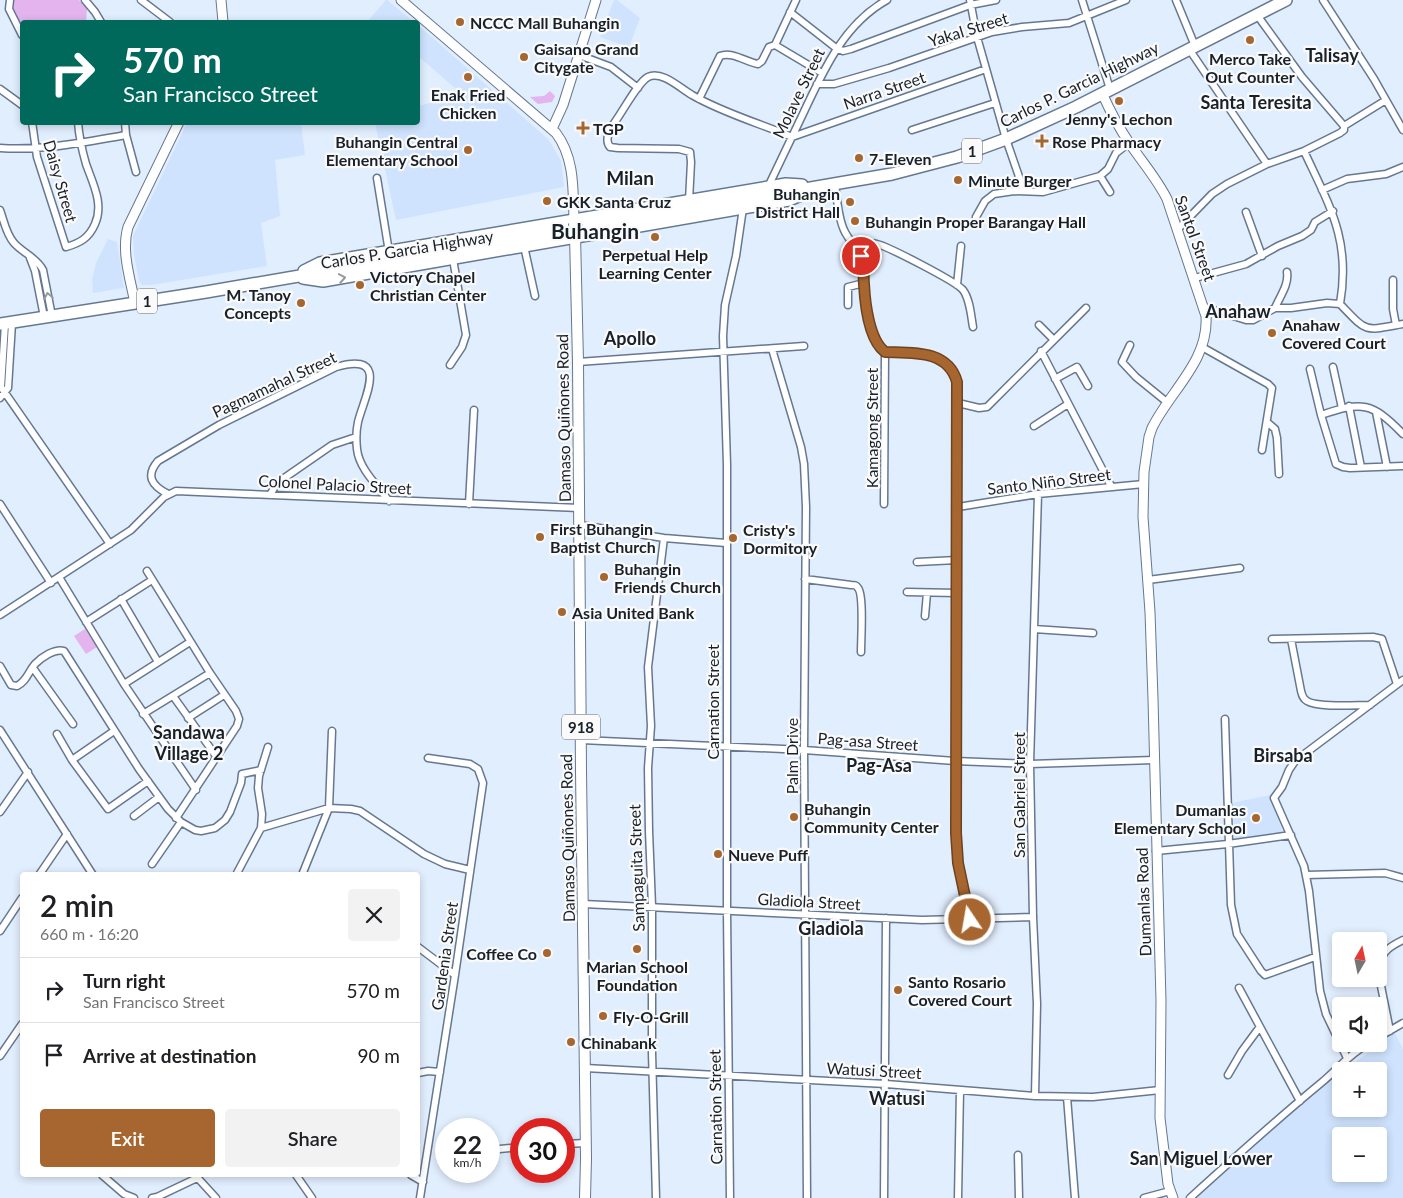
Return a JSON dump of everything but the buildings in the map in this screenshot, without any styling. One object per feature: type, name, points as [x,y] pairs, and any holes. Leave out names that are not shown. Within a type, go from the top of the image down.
[{"type":"highway","name":"Carlos P. Garcia Highway","points":[[588,226],[819,187],[908,170],[957,157],[1006,139],[1286,0]]},
{"type":"highway","name":"Carlos P. Garcia Highway","points":[[294,277],[320,263],[574,222],[786,184],[819,187]]},
{"type":"highway","name":"Carlos P. Garcia Highway","points":[[294,277],[323,281],[453,259],[575,236],[789,200],[819,187]]},
{"type":"highway","name":"Carlos P. Garcia Highway","points":[[6,324],[561,231]]},
{"type":"main road","points":[[221,0],[223,20]]},
{"type":"main road","points":[[401,0],[552,129],[564,145],[570,161],[574,222]]},
{"type":"main road","points":[[552,129],[563,105],[596,0]]},
{"type":"main road","name":"Santol Street","points":[[1106,91],[1110,111],[1159,183],[1167,199],[1195,278],[1204,307],[1207,325],[1202,347],[1190,370],[1155,420],[1149,437],[1144,484]]},
{"type":"main road","points":[[135,303],[126,255],[126,234],[178,125]]},
{"type":"main road","name":"918","points":[[574,222],[575,236]]},
{"type":"main road","name":"Damaso Quiñones Road","points":[[575,236],[586,1142],[584,1198]]},
{"type":"main road","name":"Dumanlas Road","points":[[1144,484],[1144,526],[1153,699],[1161,1008],[1160,1118],[1171,1194]]},
{"type":"street","points":[[10,0],[9,8],[20,31]]},
{"type":"street","points":[[85,0],[100,20]]},
{"type":"street","points":[[141,0],[167,20]]},
{"type":"street","points":[[699,99],[720,56],[728,54],[755,64],[760,63],[769,47],[775,45],[796,0]]},
{"type":"street","name":"Molave Street","points":[[768,187],[822,73],[836,48],[860,21],[886,0]]},
{"type":"street","points":[[790,12],[836,48],[843,51],[970,2],[996,0]]},
{"type":"street","points":[[1082,0],[1106,91]]},
{"type":"street","name":"Yakal Street","points":[[817,84],[834,84],[870,74],[977,37],[1006,29],[1063,24],[1087,17],[1126,0]]},
{"type":"street","points":[[1176,0],[1192,47],[1267,164]]},
{"type":"street","points":[[1323,0],[1403,130]]},
{"type":"street","points":[[970,2],[986,69],[1006,139],[1024,191]]},
{"type":"street","points":[[0,7],[9,8]]},
{"type":"street","points":[[1257,15],[1302,77],[1344,126]]},
{"type":"street","points":[[775,45],[822,73]]},
{"type":"street","points":[[578,55],[611,68],[638,88]]},
{"type":"street","name":"Narra Street","points":[[792,136],[986,69]]},
{"type":"street","points":[[689,200],[690,152],[618,148],[608,145],[607,137],[609,130],[646,78],[656,75],[667,79],[699,99],[718,108],[792,136]]},
{"type":"street","points":[[0,89],[20,104]]},
{"type":"street","points":[[1177,230],[1219,189],[1267,164],[1304,151],[1340,133],[1344,130],[1344,126],[1386,100]]},
{"type":"street","points":[[912,130],[996,102]]},
{"type":"street","name":"Daisy Street","points":[[32,125],[35,149],[66,247],[84,240],[93,229],[99,213],[98,201],[80,143]]},
{"type":"street","points":[[78,125],[80,143]]},
{"type":"street","points":[[125,125],[136,172]]},
{"type":"street","points":[[0,148],[35,149],[126,135]]},
{"type":"street","points":[[976,217],[985,202],[994,194],[1024,191],[1031,193],[1043,192],[1100,176],[1108,169],[1116,153],[1130,143]]},
{"type":"street","points":[[1304,151],[1332,211],[1342,245],[1344,262],[1340,304]]},
{"type":"street","points":[[1322,190],[1347,179],[1386,174],[1403,167]]},
{"type":"street","points":[[1100,176],[1110,192]]},
{"type":"street","points":[[377,178],[389,252]]},
{"type":"street","points":[[834,184],[842,226],[864,263],[864,283],[872,333],[876,343],[885,352],[929,355],[944,362],[955,375],[958,403],[956,849],[970,920]]},
{"type":"street","name":"Carnation Street","points":[[730,1198],[726,747],[726,439],[723,352],[725,305],[743,208]]},
{"type":"street","points":[[0,210],[10,237],[42,267],[48,317]]},
{"type":"street","points":[[1195,278],[1246,264],[1278,246],[1302,236],[1311,230],[1315,222],[1332,211]]},
{"type":"street","points":[[1246,212],[1262,256]]},
{"type":"street","points":[[854,244],[867,243],[882,246],[957,285],[964,290],[973,327]]},
{"type":"street","points":[[524,246],[535,296]]},
{"type":"street","points":[[957,285],[961,246]]},
{"type":"street","points":[[30,257],[48,317]]},
{"type":"street","points":[[450,365],[462,347],[466,335],[453,259]]},
{"type":"street","points":[[1275,308],[1286,284],[1287,272]]},
{"type":"street","points":[[1204,307],[1246,320],[1253,320],[1275,308],[1291,308],[1327,303],[1340,304],[1358,324],[1373,330],[1400,325],[1393,310],[1393,280]]},
{"type":"street","points":[[37,282],[45,281]]},
{"type":"street","points":[[848,305],[848,287],[864,283]]},
{"type":"street","points":[[958,403],[979,408],[987,406],[1086,308]]},
{"type":"street","points":[[6,324],[8,388],[2,395],[110,544]]},
{"type":"street","points":[[1039,325],[1053,339]]},
{"type":"street","points":[[1130,345],[1122,362],[1136,377],[1168,403]]},
{"type":"street","points":[[578,362],[804,346]]},
{"type":"street","points":[[1202,347],[1270,385],[1272,388],[1262,450]]},
{"type":"street","name":"Palm Drive","points":[[772,348],[798,434],[804,464],[806,507],[804,750],[807,1198]]},
{"type":"street","name":"Kamagong Street","points":[[884,504],[885,352]]},
{"type":"street","points":[[1041,352],[1111,486]]},
{"type":"street","name":"Pagmamahal Street","points":[[168,494],[156,487],[151,477],[154,466],[158,461],[249,409],[336,367],[356,364],[367,369],[371,379],[358,423],[357,451],[364,469],[389,501]]},
{"type":"street","points":[[1056,379],[1076,366],[1088,386]]},
{"type":"street","points":[[1333,367],[1346,407],[1361,468]]},
{"type":"street","points":[[1310,369],[1333,460],[1336,464],[1343,467],[1361,468],[1403,466]]},
{"type":"street","points":[[1034,426],[1068,404]]},
{"type":"street","points":[[1321,415],[1346,407],[1365,406],[1376,412],[1403,434]]},
{"type":"street","points":[[469,504],[474,410]]},
{"type":"street","points":[[1376,412],[1387,467]]},
{"type":"street","points":[[1266,422],[1275,429],[1279,474]]},
{"type":"street","points":[[1396,427],[1403,423]]},
{"type":"street","points":[[270,495],[277,483],[332,445],[356,438]]},
{"type":"street","name":"Santo Niño Street","points":[[958,507],[1038,494],[1144,484]]},
{"type":"street","name":"Colonel Palacio Street","points":[[168,494],[176,491],[579,508]]},
{"type":"street","points":[[0,616],[138,525],[168,494]]},
{"type":"street","name":"San Gabriel Street","points":[[1035,1096],[1037,1004],[1030,764],[1038,494]]},
{"type":"street","points":[[0,504],[51,582]]},
{"type":"street","points":[[580,525],[664,538],[726,543]]},
{"type":"street","name":"Sampaguita Street","points":[[656,1198],[652,1071],[652,906],[648,768],[651,726],[649,655],[664,538]]},
{"type":"street","points":[[918,562],[957,560]]},
{"type":"street","points":[[1148,580],[1240,568]]},
{"type":"street","points":[[146,570],[190,642],[236,711],[239,719],[237,726],[216,756],[152,864]]},
{"type":"street","points":[[59,577],[124,684],[196,790]]},
{"type":"street","points":[[805,579],[857,586],[860,590],[861,603],[861,652]]},
{"type":"street","points":[[86,622],[152,580]]},
{"type":"street","points":[[907,592],[957,593]]},
{"type":"street","points":[[925,616],[927,593]]},
{"type":"street","points":[[121,599],[158,662]]},
{"type":"street","points":[[1034,629],[1093,633]]},
{"type":"street","points":[[1272,638],[1373,636],[1382,639],[1396,684]]},
{"type":"street","points":[[1291,639],[1301,691],[1307,701],[1320,704],[1371,705]]},
{"type":"street","points":[[124,684],[190,642]]},
{"type":"street","points":[[0,666],[14,686],[24,682],[38,662],[56,650],[64,651],[148,781],[179,820],[195,830],[201,831],[215,828],[230,812],[241,783],[242,774],[261,770]]},
{"type":"street","points":[[33,668],[73,724]]},
{"type":"street","points":[[144,714],[210,673]]},
{"type":"street","points":[[1347,1058],[1322,1000],[1317,979],[1306,874],[1301,857],[1274,798],[1285,782],[1291,766],[1300,756],[1403,680]]},
{"type":"street","points":[[188,718],[224,695]]},
{"type":"street","points":[[173,696],[216,756]]},
{"type":"street","points":[[1225,718],[1231,905],[1237,934],[1261,971],[1268,975],[1315,957]]},
{"type":"street","points":[[0,730],[91,872]]},
{"type":"street","points":[[72,760],[114,731]]},
{"type":"street","points":[[303,872],[329,808],[332,732]]},
{"type":"street","points":[[57,734],[72,760],[108,809],[148,781]]},
{"type":"street","name":"Pag-asa Street","points":[[581,740],[804,750],[955,761],[1030,764],[1154,760]]},
{"type":"street","points":[[238,872],[261,828],[262,814],[258,788],[268,748]]},
{"type":"street","name":"Gardenia Street","points":[[420,1198],[456,975],[483,783],[478,769],[470,764],[428,758]]},
{"type":"street","points":[[0,812],[28,772]]},
{"type":"street","points":[[134,816],[160,797]]},
{"type":"street","points":[[261,828],[329,808],[351,808],[360,810],[424,854],[445,864],[470,870]]},
{"type":"street","points":[[41,872],[67,834]]},
{"type":"street","points":[[1156,850],[1228,844],[1291,835]]},
{"type":"street","points":[[1306,874],[1384,873],[1403,878]]},
{"type":"street","points":[[0,931],[20,901]]},
{"type":"street","name":"Gladiola Street","points":[[583,904],[886,918],[970,920],[1033,917]]},
{"type":"street","points":[[884,1198],[886,918]]},
{"type":"street","points":[[1388,949],[1403,940]]},
{"type":"street","points":[[420,949],[456,975]]},
{"type":"street","points":[[1239,988],[1300,1101]]},
{"type":"street","points":[[1381,988],[1390,1031]]},
{"type":"street","points":[[1387,1033],[1403,1023]]},
{"type":"street","points":[[0,1056],[20,1027]]},
{"type":"street","points":[[1228,1075],[1242,1051],[1259,1028]]},
{"type":"street","points":[[1190,1198],[1356,1052]]},
{"type":"street","name":"Watusi Street","points":[[585,1068],[886,1084],[1035,1096],[1093,1096],[1160,1090]]},
{"type":"street","points":[[420,1073],[428,1070],[440,1072]]},
{"type":"street","points":[[958,1198],[960,1090]]},
{"type":"street","points":[[1067,1097],[1075,1198]]},
{"type":"street","points":[[575,1143],[586,1142]]},
{"type":"street","points":[[1018,1155],[1019,1198]]},
{"type":"street","points":[[104,1177],[124,1194],[134,1198]]},
{"type":"street","points":[[152,1198],[194,1177]]},
{"type":"street","points":[[197,1177],[216,1198]]},
{"type":"street","points":[[297,1177],[312,1198]]},
{"type":"street","points":[[414,1177],[423,1182]]},
{"type":"street","points":[[1144,1198],[1171,1194]]},
{"type":"shaded area","points":[[13,0],[79,0],[87,9],[86,20],[20,21],[12,5]]},
{"type":"shaded area","points":[[387,0],[412,20],[369,20]]},
{"type":"shaded area","points":[[614,0],[617,0],[640,18],[629,47],[600,37]]},
{"type":"shaded area","name":"Buhangin Central Elementary School","points":[[420,27],[549,140],[561,161],[564,187],[396,220],[375,125],[420,125],[420,106],[463,95],[420,58]]},
{"type":"shaded area","points":[[550,91],[555,96],[552,102],[538,104],[530,97],[544,96]]},
{"type":"shaded area","points":[[186,125],[301,125],[305,155],[275,160],[280,216],[261,223],[267,266],[142,285],[139,281],[134,254],[133,236]]},
{"type":"shaded area","points":[[108,239],[117,242],[124,288],[93,293],[92,279],[96,263]]},
{"type":"shaded area","points":[[85,629],[97,647],[86,654],[74,636]]},
{"type":"shaded area","name":"Dumanlas Elementary School","points":[[1270,795],[1283,833],[1235,839],[1232,803]]},
{"type":"shaded area","points":[[1395,1033],[1403,1049],[1403,1198],[1195,1198],[1254,1143],[1332,1080],[1332,1117],[1387,1117],[1387,1062],[1355,1062],[1369,1052],[1387,1052],[1387,1039]]},
{"type":"place","name":"NCCC Mall Buhangin","points":[[460,22]]},
{"type":"place","name":"Merco Take Out Counter","points":[[1250,40]]},
{"type":"place","name":"Gaisano Grand Citygate","points":[[524,57]]},
{"type":"place","name":"Enak Fried Chicken","points":[[468,77]]},
{"type":"place","name":"Jenny's Lechon","points":[[1119,101]]},
{"type":"place","name":"TGP","points":[[583,128]]},
{"type":"place","name":"Rose Pharmacy","points":[[1042,141]]},
{"type":"place","name":"Buhangin Central Elementary School","points":[[468,150]]},
{"type":"place","name":"7-Eleven","points":[[859,158]]},
{"type":"place","name":"Minute Burger","points":[[958,180]]},
{"type":"place","name":"GKK Santa Cruz","points":[[547,201]]},
{"type":"place","name":"Buhangin District Hall","points":[[850,202]]},
{"type":"place","name":"Buhangin Proper Barangay Hall","points":[[855,221]]},
{"type":"place","name":"Perpetual Help Learning Center","points":[[655,237]]},
{"type":"place","name":"Victory Chapel Christian Center","points":[[360,285]]},
{"type":"place","name":"M. Tanoy Concepts","points":[[301,303]]},
{"type":"place","name":"Anahaw Covered Court","points":[[1272,333]]},
{"type":"place","name":"First Buhangin Baptist Church","points":[[540,537]]},
{"type":"place","name":"Cristy's Dormitory","points":[[733,538]]},
{"type":"place","name":"Buhangin Friends Church","points":[[604,577]]},
{"type":"place","name":"Asia United Bank","points":[[562,612]]},
{"type":"place","name":"Buhangin Community Center","points":[[794,817]]},
{"type":"place","name":"Dumanlas Elementary School","points":[[1256,818]]},
{"type":"place","name":"Nueve Puff","points":[[718,854]]},
{"type":"place","name":"Marian School Foundation","points":[[637,949]]},
{"type":"place","name":"Coffee Co","points":[[547,953]]},
{"type":"place","name":"Santo Rosario Covered Court","points":[[898,990]]},
{"type":"place","name":"Fly-O-Grill","points":[[603,1016]]},
{"type":"place","name":"Chinabank","points":[[571,1042]]},
{"type":"district","name":"Talisay","points":[[1332,55]]},
{"type":"district","name":"Santa Teresita","points":[[1256,102]]},
{"type":"district","name":"Milan","points":[[630,177]]},
{"type":"district","name":"Buhangin","points":[[595,230]]},
{"type":"district","name":"Anahaw","points":[[1238,311]]},
{"type":"district","name":"Apollo","points":[[630,338]]},
{"type":"district","name":"Sandawa Village 2","points":[[189,742]]},
{"type":"district","name":"Birsaba","points":[[1283,755]]},
{"type":"district","name":"Pag-Asa","points":[[879,765]]},
{"type":"district","name":"Gladiola","points":[[831,928]]},
{"type":"district","name":"Watusi","points":[[897,1098]]},
{"type":"district","name":"San Miguel Lower","points":[[1201,1158]]},
{"type":"route","points":[[861,256],[864,263],[864,283],[872,333],[876,343],[885,352],[937,357],[951,369],[957,382],[956,849],[970,920]]}]
